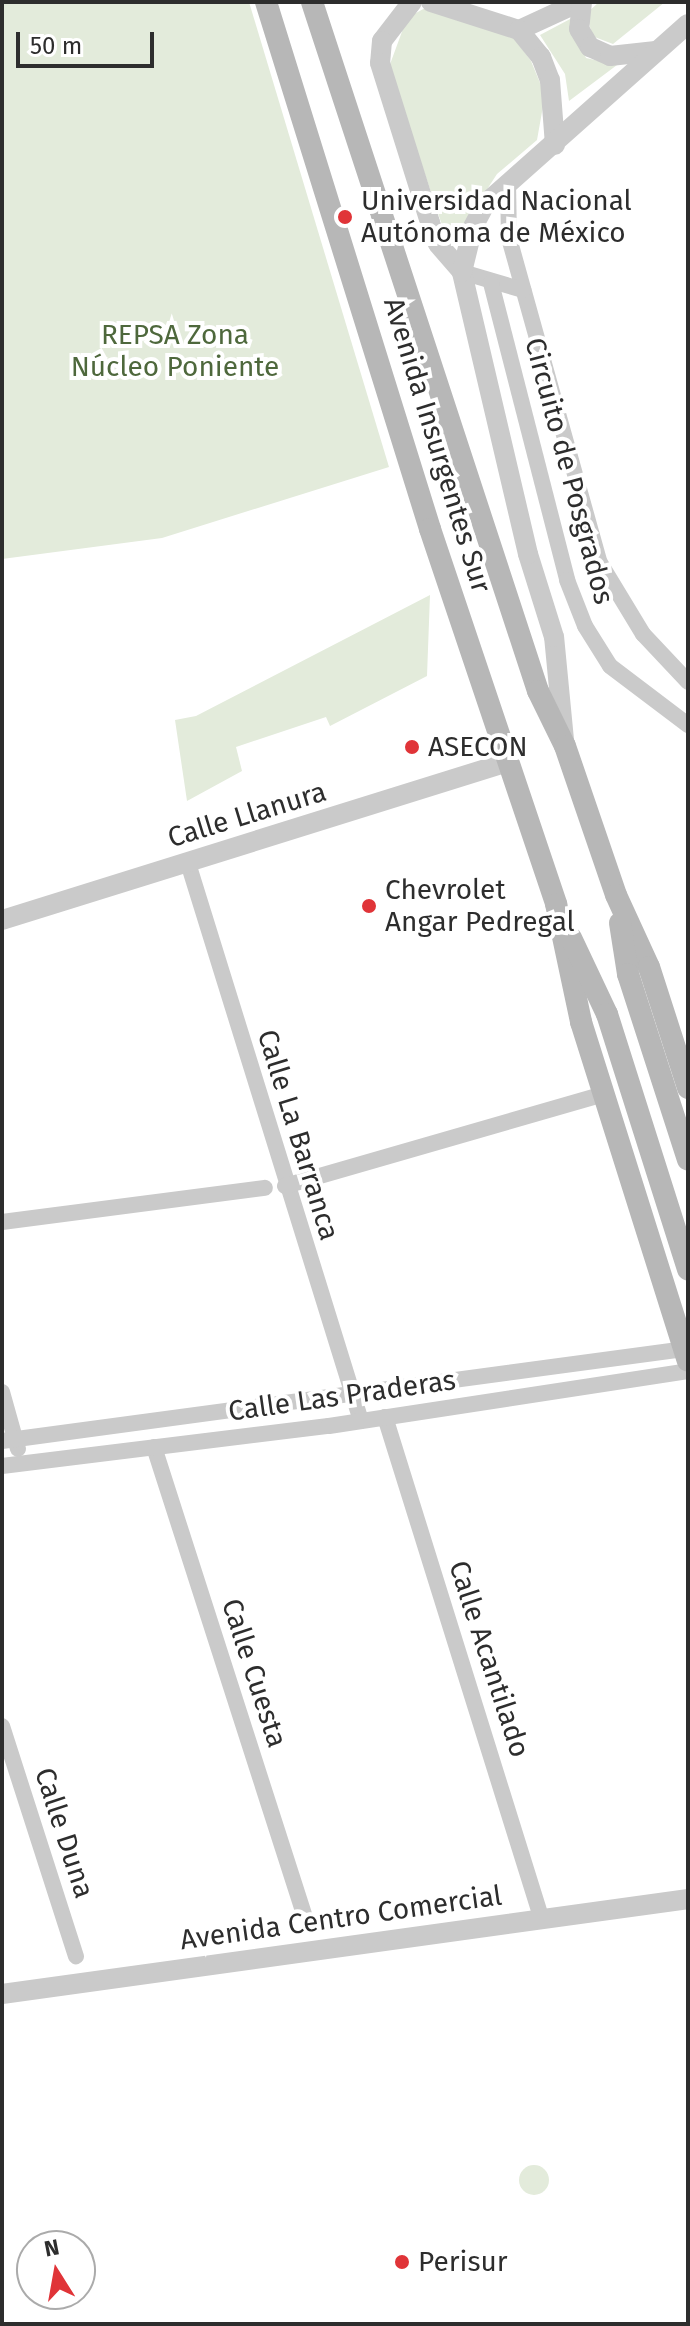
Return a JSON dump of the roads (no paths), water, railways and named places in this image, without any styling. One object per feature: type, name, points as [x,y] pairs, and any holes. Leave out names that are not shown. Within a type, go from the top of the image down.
[{"type":"main road","name":"Avenida Insurgentes Sur","points":[[266,2],[508,762],[556,904],[607,1014],[688,1269]]},
{"type":"main road","name":"Avenida Insurgentes Sur","points":[[312,2],[538,691],[565,746],[616,895],[649,967],[688,1088]]},
{"type":"main road","name":"Avenida Insurgentes Sur","points":[[616,895],[628,974],[688,1160]]},
{"type":"main road","name":"Avenida Insurgentes Sur","points":[[556,904],[581,1022],[686,1355]]},
{"type":"street","points":[[412,2],[382,41],[380,63],[438,244],[462,272],[523,290]]},
{"type":"street","points":[[431,2],[519,30],[541,57],[550,80],[555,145]]},
{"type":"street","points":[[519,30],[581,2],[579,29],[590,47],[610,56],[656,51]]},
{"type":"street","points":[[565,746],[554,637],[526,545],[462,272],[473,227],[485,204],[688,24]]},
{"type":"street","name":"Circuito de Posgrados","points":[[508,182],[506,216],[523,290],[600,563],[643,634],[688,682]]},
{"type":"street","name":"Circuito de Posgrados","points":[[491,283],[567,580],[585,626],[610,666],[684,720]]},
{"type":"street","name":"Calle Llanura","points":[[2,920],[508,762]]},
{"type":"street","name":"Calle La Barranca","points":[[188,863],[285,1186],[361,1421]]},
{"type":"street","points":[[285,1186],[603,1094]]},
{"type":"street","points":[[2,1222],[265,1188]]},
{"type":"street","name":"Calle Las Praderas","points":[[9,1440],[686,1355]]},
{"type":"street","name":"Calle Las Praderas","points":[[2,1466],[361,1421],[688,1371]]},
{"type":"street","points":[[2,1392],[9,1440],[22,1463]]},
{"type":"street","name":"Calle Acantilado","points":[[385,1417],[541,1917]]},
{"type":"street","name":"Calle Cuesta","points":[[154,1447],[304,1914]]},
{"type":"street","name":"Calle Duna","points":[[2,1726],[76,1956]]},
{"type":"street","name":"Avenida Centro Comercial","points":[[2,1994],[688,1899]]},
{"type":"place","name":"Universidad Nacional Autónoma de México","points":[[345,217]]},
{"type":"place","name":"ASECON","points":[[412,747]]},
{"type":"place","name":"Chevrolet Angar Pedregal","points":[[369,906]]},
{"type":"place","name":"Perisur","points":[[402,2262]]},
{"type":"park label","name":"REPSA Zona Núcleo Poniente","points":[[175,351]]}]
